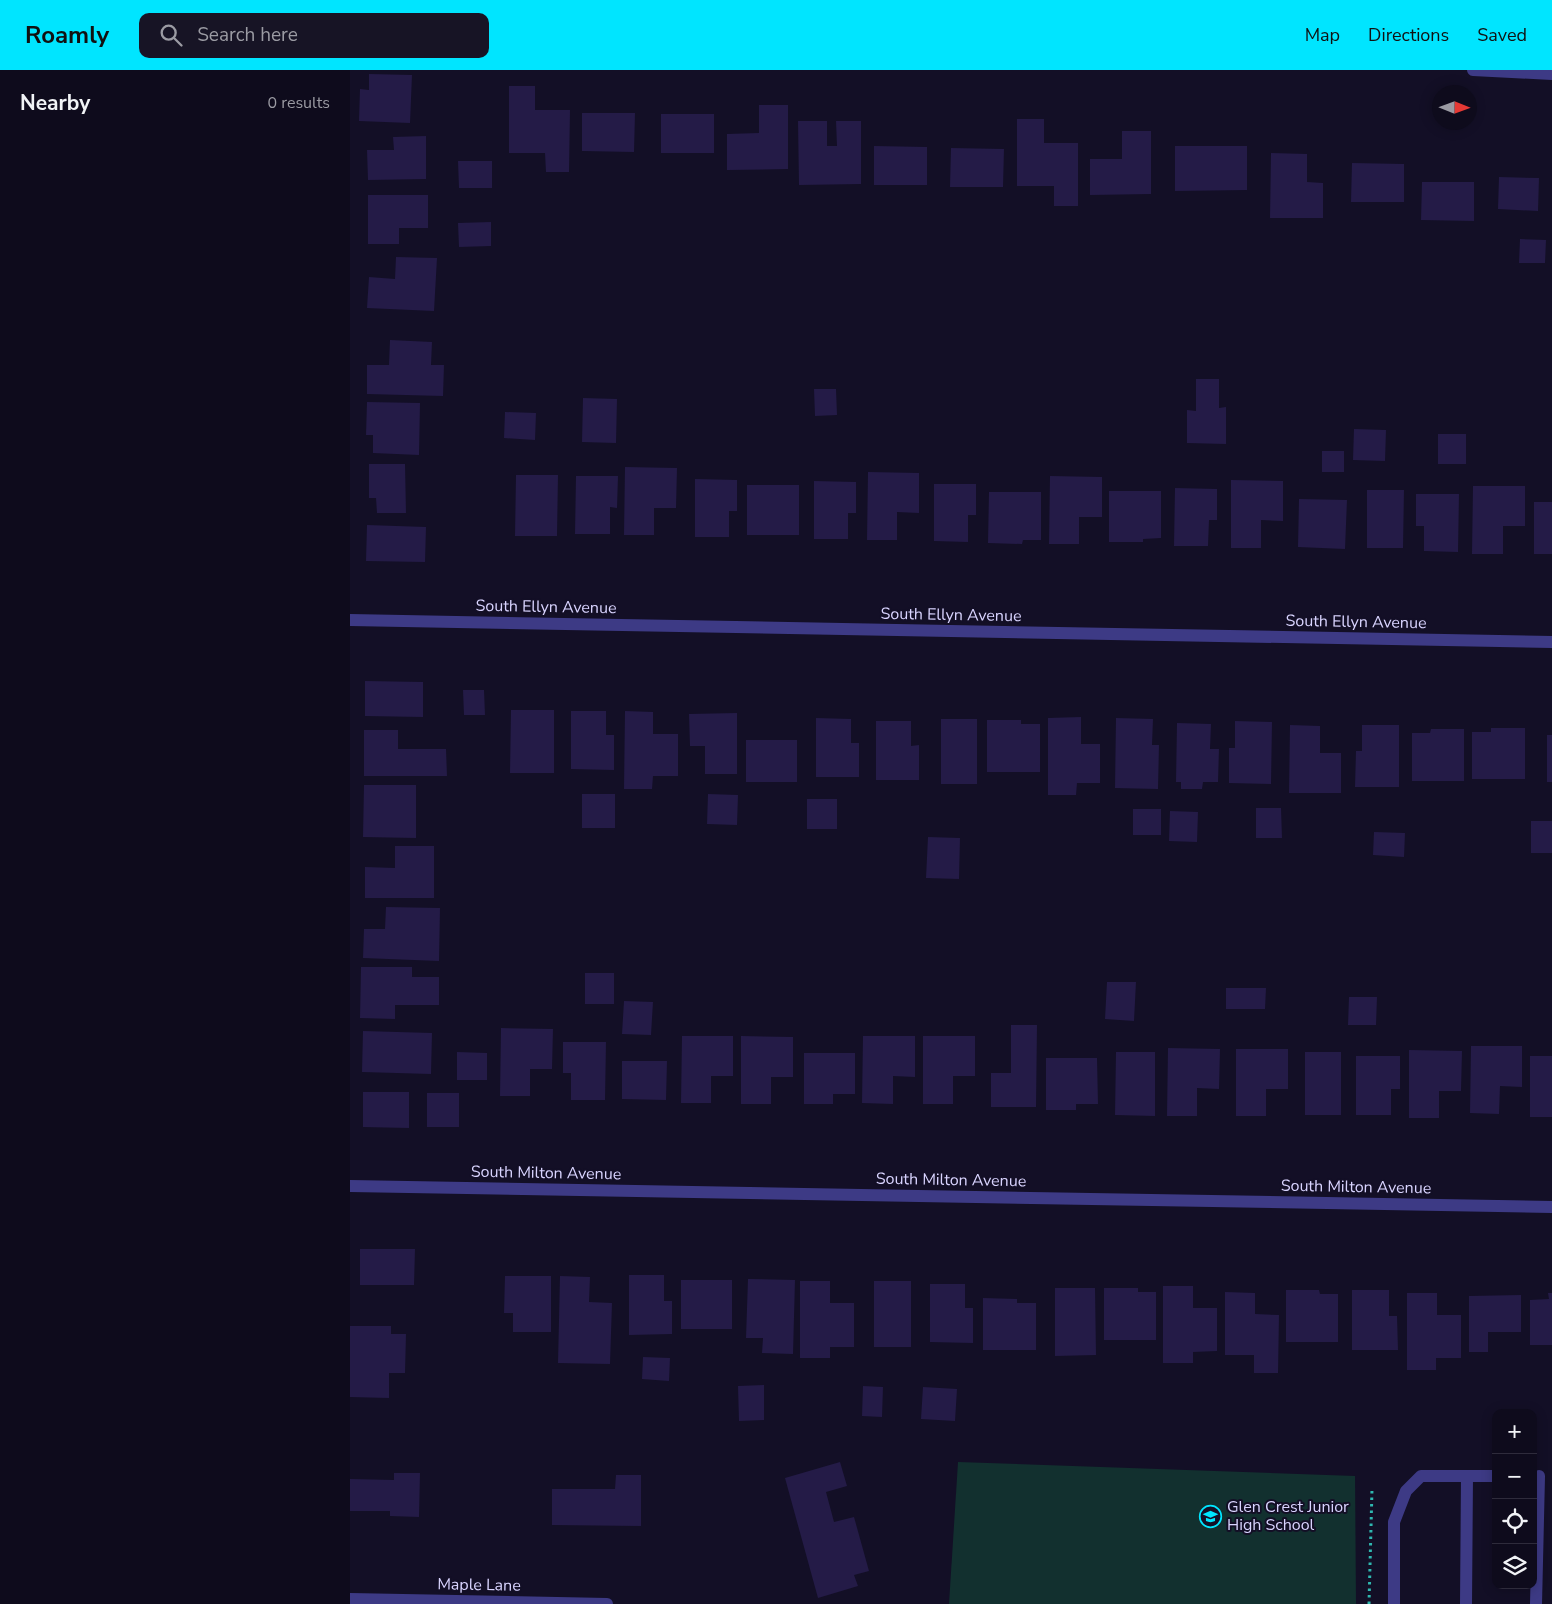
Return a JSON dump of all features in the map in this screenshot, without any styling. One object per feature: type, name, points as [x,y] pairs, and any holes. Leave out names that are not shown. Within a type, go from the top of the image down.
[{"type":"street","points":[[1472,70],[1552,74]]},
{"type":"street","name":"South Ellyn Avenue","points":[[350,620],[1552,642]]},
{"type":"street","name":"South Milton Avenue","points":[[350,1186],[1552,1207]]},
{"type":"street","points":[[1394,1604],[1394,1522],[1406,1491],[1421,1476],[1492,1476]]},
{"type":"street","points":[[1466,1476],[1466,1604]]},
{"type":"street","points":[[1536,1604],[1541,1476]]},
{"type":"street","name":"Maple Lane","points":[[350,1599],[607,1604]]},
{"type":"path","points":[[1369,1604],[1372,1489]]},
{"type":"green space","points":[[958,1462],[1355,1476],[1356,1604],[949,1604]]},
{"type":"building","points":[[369,74],[412,75],[410,123],[359,121],[360,89],[369,90]]},
{"type":"building","points":[[509,86],[535,86],[535,110],[570,110],[569,172],[546,172],[545,153],[509,153]]},
{"type":"building","points":[[759,105],[788,105],[788,169],[727,170],[727,134],[759,133]]},
{"type":"building","points":[[582,113],[635,113],[634,152],[582,151]]},
{"type":"building","points":[[661,114],[714,114],[714,153],[661,153]]},
{"type":"building","points":[[1017,119],[1044,119],[1044,143],[1078,143],[1078,206],[1054,206],[1054,186],[1017,186]]},
{"type":"building","points":[[798,121],[827,121],[827,146],[837,146],[836,121],[861,121],[861,184],[799,185]]},
{"type":"building","points":[[1122,131],[1151,131],[1151,194],[1090,195],[1090,159],[1122,159]]},
{"type":"building","points":[[426,136],[426,179],[368,180],[367,150],[394,150],[393,137]]},
{"type":"building","points":[[874,146],[927,147],[927,185],[874,185]]},
{"type":"building","points":[[1175,146],[1247,146],[1247,190],[1175,191]]},
{"type":"building","points":[[951,148],[1004,149],[1003,187],[950,187]]},
{"type":"building","points":[[1271,153],[1307,154],[1307,182],[1323,183],[1323,218],[1270,218]]},
{"type":"building","points":[[458,161],[492,161],[492,188],[459,188]]},
{"type":"building","points":[[1352,163],[1404,164],[1404,202],[1351,202]]},
{"type":"building","points":[[1499,177],[1539,178],[1538,211],[1498,209]]},
{"type":"building","points":[[1422,182],[1474,182],[1474,221],[1421,220]]},
{"type":"building","points":[[368,195],[428,195],[428,228],[399,228],[399,244],[368,244]]},
{"type":"building","points":[[491,222],[491,246],[459,247],[458,223]]},
{"type":"building","points":[[1520,239],[1546,240],[1545,263],[1519,263]]},
{"type":"building","points":[[396,257],[437,258],[434,311],[367,308],[369,277],[395,279]]},
{"type":"building","points":[[390,340],[432,342],[431,365],[444,365],[443,396],[367,394],[367,365],[389,365]]},
{"type":"building","points":[[1196,379],[1219,379],[1219,408],[1226,407],[1226,444],[1187,443],[1187,410],[1196,411]]},
{"type":"building","points":[[814,389],[836,389],[837,415],[815,416]]},
{"type":"building","points":[[583,398],[617,399],[616,443],[582,442]]},
{"type":"building","points":[[367,402],[420,403],[419,455],[373,453],[373,435],[366,435]]},
{"type":"building","points":[[505,412],[536,413],[535,440],[504,438]]},
{"type":"building","points":[[1354,429],[1386,430],[1385,461],[1353,460]]},
{"type":"building","points":[[1438,434],[1466,434],[1466,464],[1438,464]]},
{"type":"building","points":[[1322,451],[1344,451],[1344,472],[1322,472]]},
{"type":"building","points":[[369,464],[405,464],[406,513],[377,513],[376,498],[369,498]]},
{"type":"building","points":[[625,467],[677,468],[676,508],[654,508],[654,535],[624,535]]},
{"type":"building","points":[[868,472],[919,473],[919,513],[897,512],[897,540],[867,540]]},
{"type":"building","points":[[516,475],[558,475],[557,536],[515,536]]},
{"type":"building","points":[[576,476],[618,476],[617,508],[610,507],[610,534],[575,534]]},
{"type":"building","points":[[1050,476],[1102,477],[1102,517],[1079,517],[1079,544],[1049,544]]},
{"type":"building","points":[[695,479],[737,480],[737,511],[729,511],[729,537],[695,537]]},
{"type":"building","points":[[1231,480],[1283,481],[1283,521],[1261,520],[1261,548],[1231,548]]},
{"type":"building","points":[[814,481],[856,482],[856,513],[848,513],[848,539],[814,539]]},
{"type":"building","points":[[934,484],[976,484],[976,515],[968,515],[968,542],[934,541]]},
{"type":"building","points":[[747,485],[799,485],[799,535],[747,535]]},
{"type":"building","points":[[1473,486],[1525,486],[1525,526],[1503,526],[1503,554],[1472,554]]},
{"type":"building","points":[[1175,488],[1217,489],[1217,520],[1209,520],[1208,546],[1174,546]]},
{"type":"building","points":[[1367,490],[1404,490],[1403,548],[1367,548]]},
{"type":"building","points":[[1109,491],[1161,491],[1161,538],[1143,539],[1143,542],[1109,542]]},
{"type":"building","points":[[989,492],[1041,492],[1041,540],[1023,540],[1022,544],[988,543]]},
{"type":"building","points":[[1416,494],[1459,494],[1458,552],[1424,551],[1424,526],[1416,526]]},
{"type":"building","points":[[1299,499],[1347,500],[1345,549],[1298,547]]},
{"type":"building","points":[[1534,502],[1552,502],[1552,554],[1534,554]]},
{"type":"building","points":[[367,525],[426,527],[425,562],[366,561]]},
{"type":"building","points":[[365,681],[423,682],[423,717],[365,716]]},
{"type":"building","points":[[463,690],[484,690],[485,715],[464,715]]},
{"type":"building","points":[[511,710],[554,710],[554,773],[510,773]]},
{"type":"building","points":[[571,711],[606,711],[606,735],[614,735],[614,770],[571,769]]},
{"type":"building","points":[[625,711],[653,712],[653,734],[678,734],[678,776],[653,776],[652,789],[624,789]]},
{"type":"building","points":[[737,713],[737,774],[705,774],[705,746],[690,746],[689,714]]},
{"type":"building","points":[[1081,717],[1081,744],[1100,744],[1100,783],[1077,783],[1076,795],[1048,795],[1048,718]]},
{"type":"building","points":[[816,718],[851,719],[851,743],[859,743],[859,777],[816,777]]},
{"type":"building","points":[[1116,718],[1153,719],[1152,745],[1159,745],[1158,789],[1115,788]]},
{"type":"building","points":[[941,719],[977,719],[977,784],[941,784]]},
{"type":"building","points":[[987,720],[1021,720],[1021,724],[1040,724],[1040,772],[987,772]]},
{"type":"building","points":[[876,721],[911,721],[911,746],[919,745],[919,780],[876,780]]},
{"type":"building","points":[[1235,721],[1272,722],[1271,784],[1229,783],[1229,748],[1235,748]]},
{"type":"building","points":[[1177,723],[1211,724],[1210,749],[1219,749],[1218,782],[1203,782],[1202,789],[1181,789],[1181,782],[1176,782]]},
{"type":"building","points":[[1290,725],[1320,726],[1320,753],[1341,753],[1341,793],[1289,793]]},
{"type":"building","points":[[1362,725],[1399,725],[1399,787],[1355,787],[1356,751],[1362,751]]},
{"type":"building","points":[[1491,728],[1525,728],[1525,779],[1472,779],[1472,732],[1491,732]]},
{"type":"building","points":[[1431,729],[1464,729],[1464,781],[1412,781],[1412,733],[1430,733]]},
{"type":"building","points":[[364,730],[398,730],[398,749],[446,749],[447,776],[364,776]]},
{"type":"building","points":[[1547,735],[1552,735],[1552,782],[1547,782]]},
{"type":"building","points":[[746,740],[797,740],[797,782],[746,782]]},
{"type":"building","points":[[364,785],[416,785],[416,838],[363,837]]},
{"type":"building","points":[[582,794],[615,794],[615,828],[582,828]]},
{"type":"building","points":[[708,794],[738,795],[737,825],[707,824]]},
{"type":"building","points":[[807,799],[837,799],[837,829],[807,829]]},
{"type":"building","points":[[1256,808],[1281,808],[1282,838],[1256,838]]},
{"type":"building","points":[[1133,809],[1161,809],[1161,835],[1133,835]]},
{"type":"building","points":[[1170,811],[1198,812],[1197,842],[1169,841]]},
{"type":"building","points":[[1531,821],[1552,821],[1552,853],[1531,853]]},
{"type":"building","points":[[1374,832],[1405,833],[1404,857],[1373,855]]},
{"type":"building","points":[[928,837],[960,838],[959,879],[926,878]]},
{"type":"building","points":[[395,846],[434,846],[434,898],[365,898],[365,867],[395,868]]},
{"type":"building","points":[[386,907],[440,908],[439,961],[363,958],[364,929],[385,929]]},
{"type":"building","points":[[361,967],[412,967],[412,977],[439,977],[439,1005],[395,1005],[395,1019],[360,1018]]},
{"type":"building","points":[[585,973],[614,973],[614,1004],[585,1004]]},
{"type":"building","points":[[1107,982],[1136,982],[1134,1021],[1105,1019]]},
{"type":"building","points":[[1226,988],[1266,988],[1265,1009],[1226,1009]]},
{"type":"building","points":[[1349,997],[1377,997],[1376,1025],[1348,1025]]},
{"type":"building","points":[[624,1001],[653,1002],[651,1035],[622,1034]]},
{"type":"building","points":[[1011,1025],[1037,1025],[1036,1107],[991,1107],[991,1073],[1011,1073]]},
{"type":"building","points":[[501,1028],[553,1029],[552,1069],[530,1069],[530,1096],[500,1096]]},
{"type":"building","points":[[363,1031],[432,1033],[431,1074],[362,1072]]},
{"type":"building","points":[[682,1036],[733,1036],[733,1076],[711,1076],[711,1103],[681,1103]]},
{"type":"building","points":[[741,1036],[793,1037],[793,1077],[771,1077],[771,1104],[741,1104]]},
{"type":"building","points":[[863,1036],[915,1036],[915,1077],[893,1076],[893,1104],[862,1103]]},
{"type":"building","points":[[923,1036],[975,1036],[975,1076],[953,1076],[953,1104],[923,1104]]},
{"type":"building","points":[[563,1042],[606,1042],[605,1100],[571,1100],[571,1073],[563,1073]]},
{"type":"building","points":[[1471,1046],[1522,1046],[1522,1087],[1500,1086],[1499,1114],[1470,1113]]},
{"type":"building","points":[[1168,1048],[1220,1049],[1219,1089],[1197,1088],[1197,1116],[1167,1116]]},
{"type":"building","points":[[1236,1049],[1288,1049],[1288,1089],[1266,1089],[1266,1116],[1236,1116]]},
{"type":"building","points":[[1409,1050],[1462,1051],[1461,1091],[1439,1091],[1439,1118],[1409,1118]]},
{"type":"building","points":[[457,1052],[487,1053],[487,1080],[457,1080]]},
{"type":"building","points":[[1116,1052],[1155,1052],[1155,1116],[1115,1115]]},
{"type":"building","points":[[1305,1052],[1341,1052],[1341,1115],[1305,1115]]},
{"type":"building","points":[[804,1053],[855,1053],[855,1094],[833,1094],[833,1104],[804,1104]]},
{"type":"building","points":[[1356,1056],[1400,1056],[1400,1089],[1391,1089],[1391,1115],[1356,1115]]},
{"type":"building","points":[[1530,1056],[1552,1056],[1552,1117],[1530,1117]]},
{"type":"building","points":[[1046,1058],[1097,1058],[1098,1104],[1076,1104],[1076,1110],[1046,1110]]},
{"type":"building","points":[[622,1061],[667,1061],[666,1100],[622,1099]]},
{"type":"building","points":[[363,1092],[409,1092],[409,1128],[363,1127]]},
{"type":"building","points":[[427,1093],[459,1093],[459,1127],[427,1127]]},
{"type":"building","points":[[360,1249],[415,1249],[414,1285],[360,1285]]},
{"type":"building","points":[[629,1275],[664,1275],[664,1301],[672,1301],[672,1334],[629,1335]]},
{"type":"building","points":[[505,1276],[551,1276],[551,1332],[513,1332],[513,1313],[504,1313]]},
{"type":"building","points":[[560,1276],[590,1277],[589,1302],[612,1303],[610,1364],[558,1363]]},
{"type":"building","points":[[748,1279],[795,1280],[793,1354],[762,1353],[763,1338],[746,1338]]},
{"type":"building","points":[[681,1280],[732,1280],[732,1329],[681,1329]]},
{"type":"building","points":[[800,1281],[830,1281],[830,1303],[854,1303],[854,1347],[830,1347],[830,1358],[800,1358]]},
{"type":"building","points":[[874,1281],[911,1281],[911,1347],[874,1347]]},
{"type":"building","points":[[930,1284],[965,1284],[965,1308],[973,1308],[973,1343],[930,1342]]},
{"type":"building","points":[[1163,1286],[1193,1286],[1193,1308],[1217,1308],[1217,1351],[1193,1352],[1193,1363],[1163,1363]]},
{"type":"building","points":[[1055,1288],[1095,1288],[1096,1355],[1055,1356]]},
{"type":"building","points":[[1104,1288],[1138,1288],[1138,1292],[1156,1292],[1156,1340],[1104,1340]]},
{"type":"building","points":[[1286,1290],[1319,1290],[1320,1294],[1338,1294],[1338,1342],[1286,1342]]},
{"type":"building","points":[[1352,1290],[1389,1290],[1389,1316],[1397,1316],[1398,1350],[1352,1350]]},
{"type":"building","points":[[1225,1292],[1255,1293],[1255,1314],[1279,1315],[1278,1373],[1254,1373],[1254,1355],[1225,1355]]},
{"type":"building","points":[[1407,1293],[1437,1293],[1437,1315],[1461,1315],[1461,1358],[1436,1358],[1436,1370],[1407,1370]]},
{"type":"building","points":[[1548,1293],[1552,1293],[1552,1345],[1530,1345],[1530,1300],[1549,1299]]},
{"type":"building","points":[[1521,1295],[1521,1332],[1488,1332],[1488,1352],[1469,1352],[1469,1296]]},
{"type":"building","points":[[983,1298],[1017,1299],[1017,1303],[1036,1303],[1036,1350],[983,1350]]},
{"type":"building","points":[[350,1326],[391,1326],[391,1334],[406,1334],[405,1373],[389,1373],[389,1398],[350,1397]]},
{"type":"building","points":[[643,1357],[670,1358],[669,1381],[642,1379]]},
{"type":"building","points":[[764,1385],[764,1420],[739,1421],[738,1386]]},
{"type":"building","points":[[863,1386],[883,1387],[882,1417],[862,1416]]},
{"type":"building","points":[[923,1387],[957,1389],[955,1421],[921,1419]]},
{"type":"building","points":[[840,1462],[847,1486],[826,1492],[834,1522],[854,1517],[869,1571],[854,1575],[858,1586],[818,1598],[785,1478]]},
{"type":"building","points":[[394,1473],[420,1473],[419,1517],[390,1516],[390,1511],[350,1511],[350,1479],[394,1480]]},
{"type":"building","points":[[616,1475],[641,1475],[641,1526],[552,1525],[552,1489],[615,1489]]},
{"type":"place","name":"Glen Crest Junior High School","points":[[1211,1516]]}]
